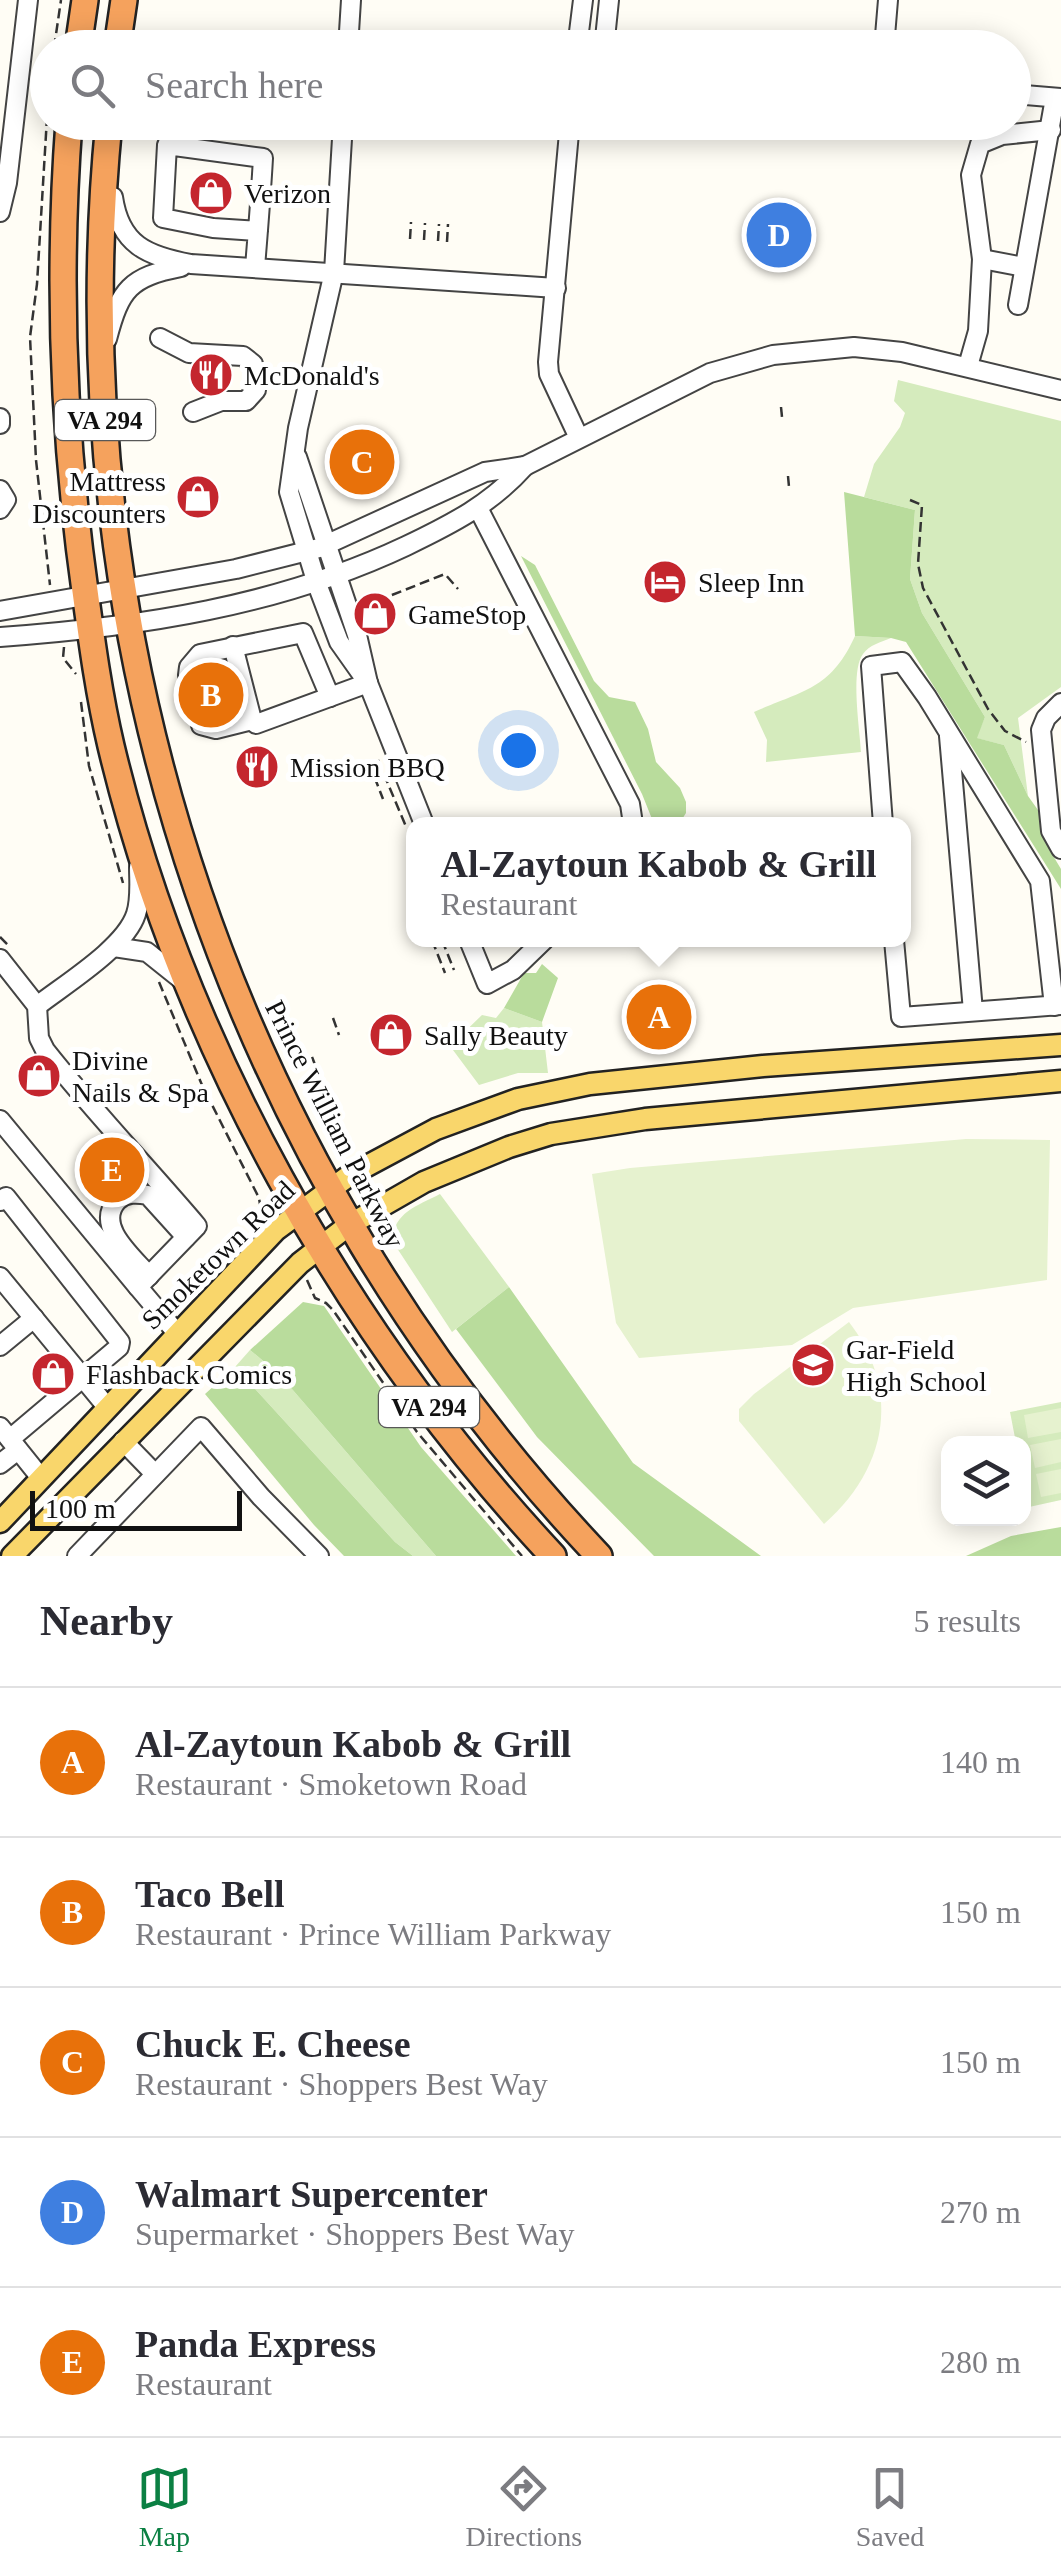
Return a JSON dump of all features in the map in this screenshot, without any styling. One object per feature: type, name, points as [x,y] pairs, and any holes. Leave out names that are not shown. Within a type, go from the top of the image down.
[{"type":"highway","points":[[81,30],[85,0]]},
{"type":"highway","points":[[120,30],[124,0]]},
{"type":"highway","name":"VA 294","points":[[69,140],[61,275],[67,444],[90,628],[109,740],[139,848],[190,988],[256,1131],[300,1210],[378,1336],[424,1400],[477,1469],[553,1556]]},
{"type":"highway","name":"Prince William Parkway","points":[[108,140],[99,267],[106,442],[122,591],[184,856],[274,1085],[349,1225],[452,1380],[537,1488],[599,1556]]},
{"type":"main road","name":"Smoketown Road","points":[[0,1522],[276,1230],[330,1189],[436,1128],[562,1089],[724,1070],[1061,1044]]},
{"type":"main road","points":[[12,1556],[28,1546],[123,1440],[321,1245],[424,1182],[467,1162],[566,1131],[645,1119],[1061,1081]]},
{"type":"street","points":[[0,212],[5,151],[28,0]]},
{"type":"street","points":[[349,30],[351,0]]},
{"type":"street","points":[[578,30],[582,0]]},
{"type":"street","points":[[606,30],[609,0]]},
{"type":"street","points":[[886,30],[888,0]]},
{"type":"street","points":[[1018,305],[1058,98],[1031,96]]},
{"type":"street","points":[[1031,132],[1051,130]]},
{"type":"street","points":[[110,140],[115,212],[125,232],[156,256],[191,264],[556,288]]},
{"type":"street","points":[[342,140],[334,272],[295,445],[316,548],[316,584],[339,642],[368,683]]},
{"type":"street","points":[[568,140],[548,374],[579,438]]},
{"type":"street","points":[[968,366],[978,331],[982,259],[971,174],[980,144],[990,140]]},
{"type":"street","points":[[255,267],[258,231],[264,158],[168,145],[163,218],[213,228],[258,231]]},
{"type":"street","points":[[982,259],[1024,267]]},
{"type":"street","points":[[101,363],[116,306],[126,290],[153,272],[191,264]]},
{"type":"street","points":[[160,338],[189,352],[242,356],[253,364],[256,390],[246,401],[221,401],[193,412]]},
{"type":"street","points":[[0,610],[236,570],[316,548],[485,472],[525,466],[710,373],[773,355],[854,347],[902,352],[1061,390]]},
{"type":"street","points":[[0,636],[129,623],[249,603],[316,584],[425,537],[478,508],[500,493],[525,466]]},
{"type":"street","points":[[0,490],[6,500],[0,509]]},
{"type":"street","points":[[478,508],[630,804],[633,817]]},
{"type":"street","points":[[316,548],[336,577],[357,635],[368,683],[412,817]]},
{"type":"street","points":[[252,720],[211,729],[201,725],[189,667],[200,654],[304,632],[330,697]]},
{"type":"street","points":[[233,646],[256,724],[368,683]]},
{"type":"street","points":[[881,817],[870,666],[902,662],[927,696],[1040,881],[1055,955],[1057,1006],[901,1017],[895,947]]},
{"type":"street","points":[[1061,703],[1046,718],[1041,730],[1051,831],[1061,849]]},
{"type":"street","points":[[949,735],[973,1011]]},
{"type":"street","points":[[37,1006],[114,948],[133,922],[137,910],[139,848]]},
{"type":"street","points":[[472,947],[487,984],[513,970],[537,947]]},
{"type":"street","points":[[114,948],[150,954],[190,988]]},
{"type":"street","points":[[0,959],[37,1006],[45,1050],[197,1226],[144,1281]]},
{"type":"street","points":[[0,1120],[144,1281]]},
{"type":"street","points":[[176,1332],[113,1232],[110,1218],[116,1203],[133,1193],[148,1195],[186,1237]]},
{"type":"street","points":[[0,1201],[6,1197],[119,1336],[119,1347],[9,1439],[0,1464]]},
{"type":"street","points":[[0,1277],[107,1406]]},
{"type":"street","points":[[0,1346],[34,1318]]},
{"type":"street","points":[[77,1556],[201,1427],[319,1556]]},
{"type":"street","points":[[9,1439],[41,1478]]},
{"type":"street","points":[[123,1440],[155,1474]]},
{"type":"path","points":[[57,30],[61,0]]},
{"type":"path","points":[[46,140],[38,278],[30,332],[35,447],[51,580],[46,591]]},
{"type":"path","points":[[410,222],[410,239]]},
{"type":"path","points":[[424,240],[426,222]]},
{"type":"path","points":[[438,241],[439,224]]},
{"type":"path","points":[[447,242],[448,224]]},
{"type":"path","points":[[781,407],[782,417]]},
{"type":"path","points":[[788,476],[789,487]]},
{"type":"path","points":[[910,500],[922,505],[920,576],[947,636],[999,724],[1014,738],[1042,742]]},
{"type":"path","points":[[362,607],[445,574],[458,589]]},
{"type":"path","points":[[64,654],[78,679]]},
{"type":"path","points":[[81,702],[89,766],[126,893]]},
{"type":"path","points":[[378,760],[409,817]]},
{"type":"path","points":[[369,763],[384,799]]},
{"type":"path","points":[[435,947],[445,974]]},
{"type":"path","points":[[445,947],[454,970]]},
{"type":"path","points":[[156,976],[202,1085],[265,1212]]},
{"type":"path","points":[[333,1018],[339,1035]]},
{"type":"path","points":[[312,1057],[331,1105]]},
{"type":"path","points":[[315,1294],[333,1310],[417,1432],[522,1556]]},
{"type":"green space","points":[[898,380],[1061,421],[1061,687],[1018,718],[1028,796],[1004,745],[976,738],[985,717],[922,613],[910,579],[915,510],[864,497],[874,464],[905,413],[894,401]]},
{"type":"green space","points":[[844,492],[915,510],[910,579],[922,613],[985,717],[977,738],[1004,745],[1028,796],[1043,817],[1049,849],[1061,869],[1061,889],[906,642],[855,636]]},
{"type":"green space","points":[[521,556],[535,565],[594,681],[609,697],[635,702],[648,729],[656,762],[680,788],[686,813],[683,817],[651,817]]},
{"type":"green space","points":[[855,636],[891,638],[868,648],[859,662],[856,687],[861,752],[766,762],[767,740],[754,712],[826,678]]},
{"type":"green space","points":[[542,964],[558,978],[542,1022],[504,1008],[524,973],[536,973]]},
{"type":"green space","points":[[504,1008],[542,1022],[548,1073],[518,1073],[479,1085],[450,1046],[482,1015],[496,1018]]},
{"type":"green space","points":[[966,1139],[1050,1140],[1047,1280],[853,1308],[792,1345],[639,1358],[616,1323],[592,1174]]},
{"type":"green space","points":[[440,1194],[509,1287],[452,1332],[393,1242],[401,1217]]},
{"type":"green space","points":[[509,1287],[633,1463],[761,1556],[654,1556],[537,1437],[456,1329]]},
{"type":"green space","points":[[303,1302],[324,1306],[421,1447],[516,1556],[436,1556],[279,1374],[250,1350]]},
{"type":"green space","points":[[849,1322],[866,1348],[876,1375],[880,1428],[862,1479],[824,1524],[739,1421],[739,1409]]},
{"type":"green space","points":[[250,1350],[279,1374],[436,1556],[413,1556],[395,1542],[235,1367]]},
{"type":"green space","points":[[235,1367],[395,1542],[413,1556],[344,1556],[314,1525],[205,1394]]},
{"type":"green space","points":[[1061,1402],[1061,1500],[1031,1507],[1031,1436],[1015,1436],[1010,1412]]},
{"type":"green space","points":[[1061,1408],[1061,1432],[1028,1436],[1024,1415]]},
{"type":"green space","points":[[1061,1439],[1061,1462],[1035,1468],[1031,1445]]},
{"type":"green space","points":[[1061,1469],[1061,1493],[1041,1497],[1036,1474]]},
{"type":"green space","points":[[1061,1527],[1061,1556],[966,1556],[1011,1536]]},
{"type":"place","name":"Verizon","points":[[211,193]]},
{"type":"place","name":"Walmart Supercenter","points":[[779,235]]},
{"type":"place","name":"McDonald's","points":[[211,375]]},
{"type":"place","name":"Chuck E. Cheese","points":[[362,462]]},
{"type":"place","name":"Mattress Discounters","points":[[198,497]]},
{"type":"place","name":"Sleep Inn","points":[[665,582]]},
{"type":"place","name":"GameStop","points":[[375,614]]},
{"type":"place","name":"Taco Bell","points":[[211,695]]},
{"type":"place","name":"Mission BBQ","points":[[257,767]]},
{"type":"place","name":"Al-Zaytoun Kabob & Grill","points":[[659,1017]]},
{"type":"place","name":"Sally Beauty","points":[[391,1035]]},
{"type":"place","name":"Divine Nails & Spa","points":[[39,1076]]},
{"type":"place","name":"Panda Express","points":[[112,1170]]},
{"type":"place","name":"Gar-Field High School","points":[[813,1365]]},
{"type":"place","name":"Flashback Comics","points":[[53,1374]]}]
